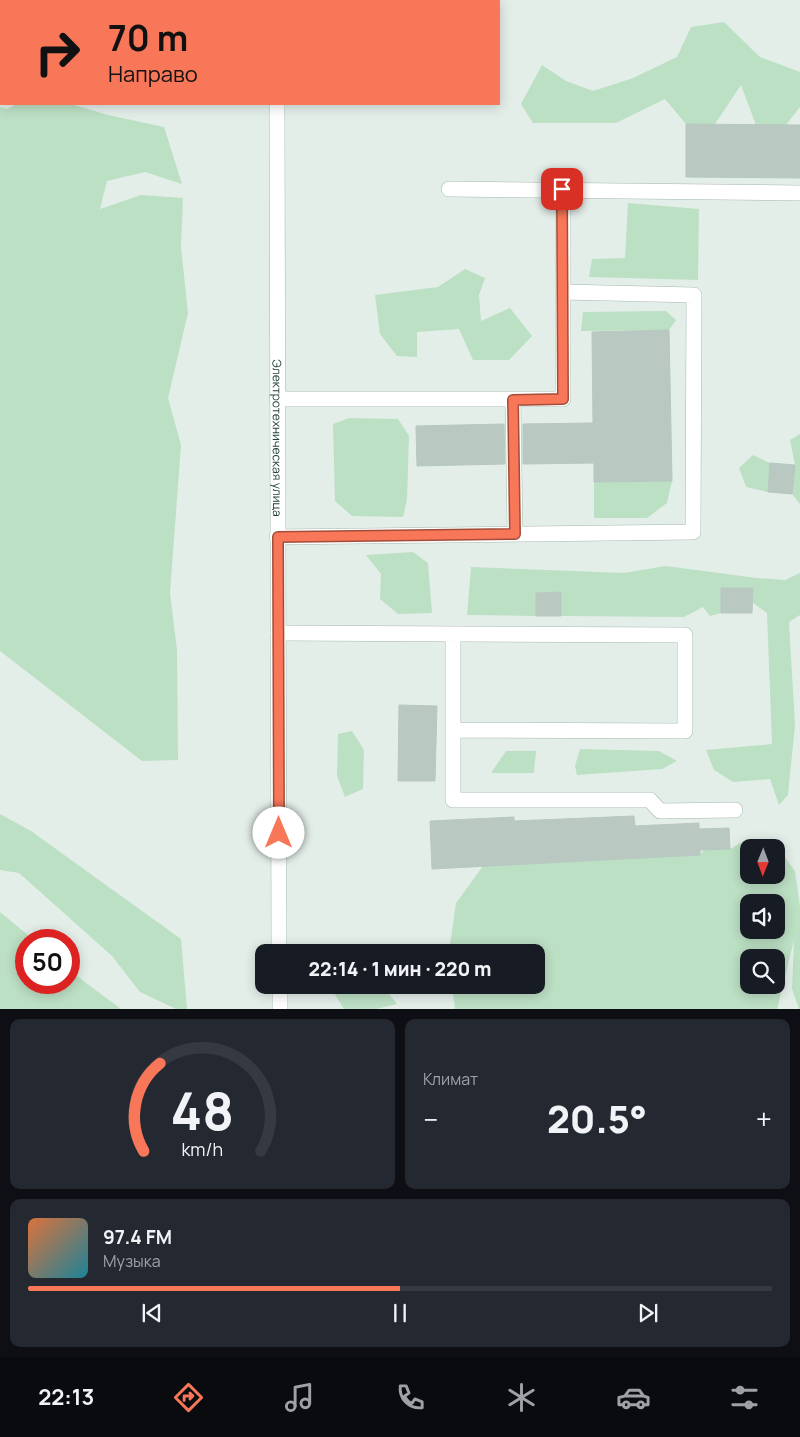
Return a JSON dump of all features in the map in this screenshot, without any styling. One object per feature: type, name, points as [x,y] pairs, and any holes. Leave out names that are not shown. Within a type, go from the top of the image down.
[{"type":"main road","name":"Электротехническая улица","points":[[277,105],[280,944]]},
{"type":"main road","points":[[450,189],[800,193]]},
{"type":"main road","points":[[278,400],[563,399],[562,189]]},
{"type":"main road","points":[[278,537],[693,532],[694,295],[563,292]]},
{"type":"main road","points":[[513,400],[515,534]]},
{"type":"main road","points":[[278,633],[685,635],[685,731],[453,730]]},
{"type":"main road","points":[[453,634],[453,800],[650,800],[660,811],[735,810]]},
{"type":"main road","points":[[280,994],[280,1009]]},
{"type":"green space","points":[[724,22],[760,57],[800,72],[800,107],[786,125],[756,125],[741,85],[715,124],[686,124],[665,99],[616,123],[533,123],[521,104],[542,65],[566,81],[593,91],[633,78],[677,57],[691,27]]},
{"type":"green space","points":[[15,105],[74,105],[108,115],[164,127],[182,184],[145,172],[107,181],[100,209],[141,195],[183,198],[181,247],[188,313],[168,398],[181,445],[170,593],[177,650],[178,760],[142,761],[0,651],[0,107],[7,109]]},
{"type":"green space","points":[[628,203],[699,209],[698,280],[589,277],[592,259],[625,258]]},
{"type":"green space","points":[[465,269],[485,278],[479,295],[481,321],[510,308],[532,336],[509,360],[473,360],[459,329],[417,332],[417,357],[397,356],[380,334],[375,295],[438,287]]},
{"type":"green space","points":[[666,311],[676,320],[669,330],[581,331],[583,312]]},
{"type":"green space","points":[[349,418],[398,419],[409,436],[407,500],[403,517],[352,516],[335,501],[333,424]]},
{"type":"green space","points":[[800,434],[800,504],[792,494],[795,465],[790,440]]},
{"type":"green space","points":[[753,455],[770,463],[768,492],[746,487],[739,468]]},
{"type":"green space","points":[[672,481],[667,503],[647,518],[594,518],[594,482]]},
{"type":"green space","points":[[413,552],[428,563],[432,613],[398,614],[380,599],[381,574],[366,555]]},
{"type":"green space","points":[[666,566],[785,580],[800,573],[800,615],[789,622],[795,725],[788,795],[779,805],[770,779],[733,782],[714,770],[706,750],[772,744],[767,613],[753,603],[753,588],[722,588],[721,613],[710,616],[703,607],[684,617],[561,616],[560,592],[536,593],[536,616],[467,615],[471,567],[624,573]]},
{"type":"green space","points":[[352,731],[364,750],[363,789],[345,797],[337,776],[338,734]]},
{"type":"green space","points":[[580,749],[659,751],[677,761],[662,769],[577,775],[575,766]]},
{"type":"green space","points":[[506,751],[536,751],[534,773],[491,773]]},
{"type":"green space","points":[[0,814],[31,831],[181,939],[187,1009],[176,1009],[140,992],[112,956],[19,873],[0,870]]},
{"type":"green space","points":[[740,843],[740,884],[785,884],[785,857],[795,871],[800,907],[800,1009],[792,989],[794,940],[785,977],[785,949],[740,949],[740,994],[781,994],[777,1009],[455,1009],[453,994],[545,994],[545,944],[450,944],[456,903],[483,866],[700,855],[704,850],[730,849]]},
{"type":"green space","points":[[0,912],[21,929],[15,929],[15,994],[80,994],[80,978],[121,1009],[0,1009]]},
{"type":"green space","points":[[335,994],[389,994],[397,1004],[376,1009],[344,1009]]},
{"type":"building","points":[[686,124],[800,125],[800,178],[686,177]]},
{"type":"building","points":[[669,330],[672,481],[594,482],[594,463],[523,464],[523,424],[593,423],[592,332]]},
{"type":"building","points":[[504,424],[505,464],[417,466],[416,426]]},
{"type":"building","points":[[770,463],[795,465],[792,494],[768,492]]},
{"type":"building","points":[[721,588],[753,588],[752,613],[721,613]]},
{"type":"building","points":[[561,592],[561,616],[536,616],[536,593]]},
{"type":"building","points":[[399,705],[437,706],[435,781],[398,781]]},
{"type":"building","points":[[634,816],[635,826],[699,823],[699,829],[729,828],[730,849],[700,850],[700,855],[432,869],[430,821],[514,817],[514,821]]},
{"type":"route","points":[[279,833],[278,537],[515,534],[513,400],[563,399],[562,189]]}]
